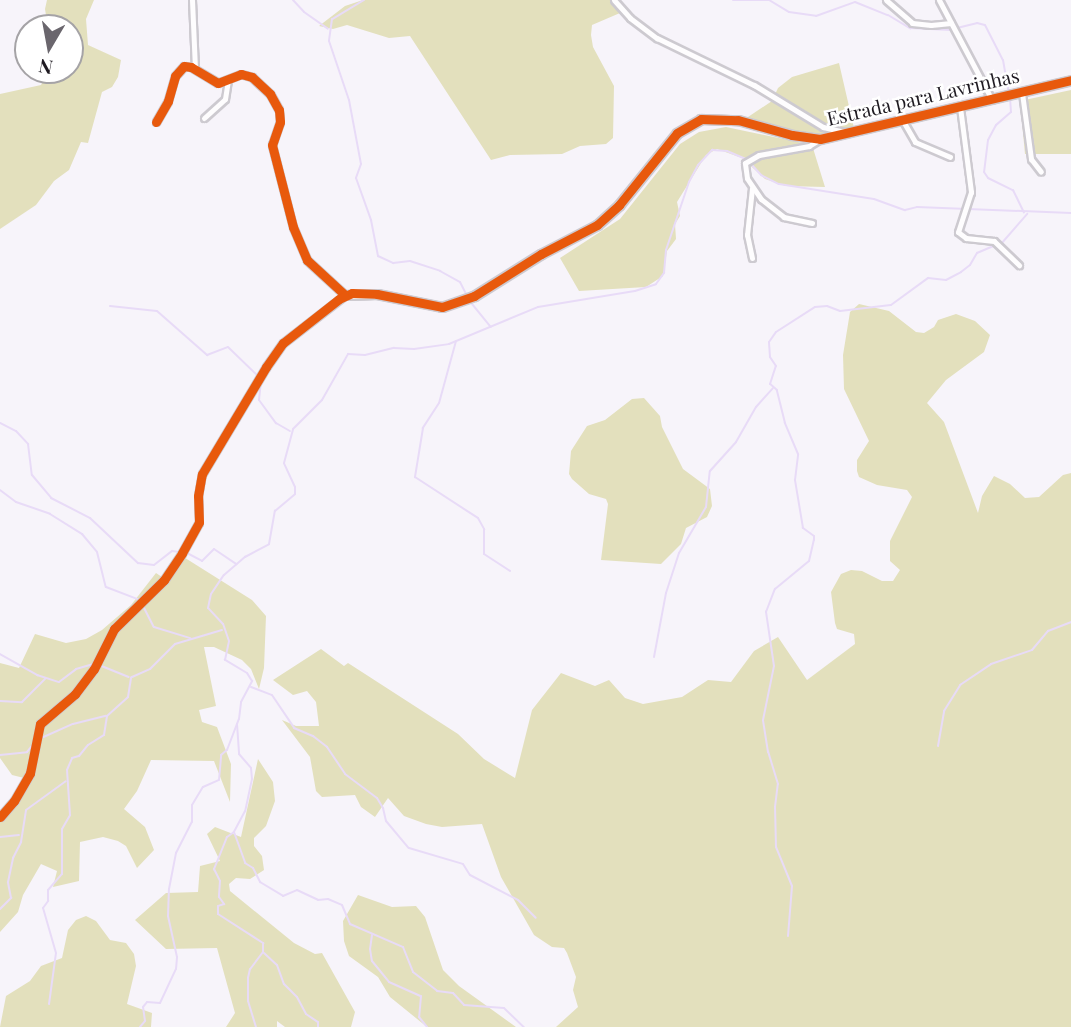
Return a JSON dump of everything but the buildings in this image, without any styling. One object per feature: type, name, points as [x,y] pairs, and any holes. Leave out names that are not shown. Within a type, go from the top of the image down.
[{"type":"street","points":[[192,0],[195,68]]},
{"type":"street","points":[[614,0],[630,18],[657,38],[754,85],[823,127],[848,133]]},
{"type":"street","points":[[887,0],[912,23],[951,23]]},
{"type":"street","points":[[939,0],[992,100]]},
{"type":"street","points":[[0,817],[14,802],[30,773],[40,724],[75,694],[94,670],[114,629],[164,580],[176,562],[199,522],[198,496],[202,474],[283,343],[345,295],[307,260],[293,227],[273,152],[273,140],[280,122],[274,100],[248,74],[218,83],[195,68],[181,68],[156,122]]},
{"type":"street","points":[[204,118],[225,99],[228,80]]},
{"type":"street","name":"Estrada para Lavrinhas","points":[[345,295],[377,294],[442,307],[474,296],[541,254],[597,225],[619,205],[677,133],[692,121],[728,118],[792,135],[820,139],[1071,80]]},
{"type":"street","points":[[1022,93],[1031,159],[1041,172]]},
{"type":"street","points":[[960,107],[971,192],[958,232],[970,239],[994,241],[1019,265]]},
{"type":"street","points":[[903,121],[915,142],[950,158]]},
{"type":"street","points":[[812,223],[784,217],[752,188],[745,172],[746,160],[809,146],[820,139]]},
{"type":"street","points":[[752,188],[747,235],[752,258]]},
{"type":"shaded area","points":[[47,0],[94,0],[86,19],[88,45],[121,60],[118,77],[112,87],[102,92],[88,143],[81,142],[69,170],[54,181],[36,205],[0,229],[0,94],[42,84],[84,84],[84,14],[46,14]]},
{"type":"shaded area","points":[[363,0],[616,0],[621,6],[620,13],[592,25],[591,35],[593,47],[614,86],[613,138],[606,144],[580,146],[562,154],[510,155],[491,160],[410,36],[389,38],[347,25],[333,29],[319,26],[345,6]]},
{"type":"shaded area","points":[[839,63],[854,128],[826,135],[800,136],[745,119],[772,101],[778,88],[792,77]]},
{"type":"shaded area","points":[[1071,90],[1071,154],[1025,154],[1020,101]]},
{"type":"shaded area","points":[[726,127],[812,145],[825,187],[786,186],[765,179],[742,158],[717,149],[706,155],[677,202],[680,216],[675,224],[676,239],[667,251],[663,276],[646,287],[579,291],[560,258],[620,219],[680,144],[699,132]]},
{"type":"shaded area","points":[[859,304],[889,311],[916,332],[924,333],[934,327],[938,320],[956,314],[975,321],[990,335],[984,352],[946,380],[927,403],[944,422],[978,513],[982,496],[994,476],[1010,484],[1025,498],[1039,497],[1063,475],[1071,473],[1071,1027],[556,1027],[578,1007],[573,990],[576,977],[564,948],[552,947],[534,935],[501,877],[482,824],[442,827],[426,824],[404,816],[388,798],[375,817],[361,807],[355,795],[322,797],[316,791],[310,757],[282,720],[296,726],[319,726],[316,702],[307,691],[293,695],[273,680],[321,649],[344,666],[348,663],[458,734],[484,759],[515,778],[532,710],[561,673],[595,686],[609,680],[625,698],[643,704],[682,697],[708,680],[731,682],[754,651],[778,637],[807,680],[855,644],[854,634],[837,629],[835,623],[831,592],[841,574],[851,570],[862,571],[882,581],[893,581],[900,570],[890,561],[890,541],[912,497],[907,490],[877,485],[859,477],[857,471],[857,460],[869,441],[844,389],[843,355],[850,312]]},
{"type":"shaded area","points":[[644,398],[660,416],[662,427],[683,469],[710,489],[712,506],[707,517],[686,528],[681,544],[661,564],[601,560],[608,504],[606,499],[589,494],[572,479],[569,474],[571,451],[587,426],[605,420],[632,399]]},
{"type":"shaded area","points":[[182,556],[252,600],[266,616],[264,668],[259,689],[251,669],[242,660],[214,647],[204,647],[216,706],[199,710],[202,722],[217,727],[231,764],[230,802],[214,761],[151,760],[137,791],[124,809],[145,827],[154,850],[137,868],[126,846],[118,841],[103,837],[80,842],[79,881],[53,887],[57,871],[41,864],[23,895],[18,912],[0,932],[0,820],[18,802],[28,779],[12,775],[0,758],[0,663],[19,668],[35,634],[66,643],[86,639],[102,630],[131,605],[156,573],[165,579]]},
{"type":"shaded area","points":[[258,759],[273,782],[275,801],[266,826],[254,838],[254,846],[262,856],[264,870],[250,879],[236,878],[229,884],[230,891],[294,943],[315,954],[322,953],[355,1012],[351,1027],[285,1027],[277,1021],[277,1027],[226,1027],[235,1013],[217,948],[166,949],[135,920],[166,893],[198,892],[200,866],[220,861],[207,834],[215,827],[241,837]]},
{"type":"shaded area","points":[[358,895],[392,907],[416,906],[425,917],[443,970],[459,986],[516,1027],[427,1027],[390,997],[378,977],[349,956],[344,941],[343,921]]},
{"type":"shaded area","points":[[86,916],[96,921],[110,940],[126,943],[134,954],[136,966],[127,1004],[152,1013],[151,1027],[0,1027],[6,996],[30,981],[41,966],[62,958],[68,930],[76,920]]},
{"type":"waterway","points":[[293,0],[304,12],[328,29]]},
{"type":"waterway","points":[[364,0],[332,19],[329,41],[349,100],[361,164],[356,178],[371,220],[378,256],[393,263],[410,261],[440,271],[460,282],[466,294]]},
{"type":"waterway","points":[[733,0],[769,0],[789,12],[816,16],[855,2],[888,15],[910,28],[951,30]]},
{"type":"waterway","points":[[957,28],[977,23],[985,25],[1003,60],[1009,93]]},
{"type":"waterway","points":[[1010,98],[1011,112],[996,125],[988,140],[984,172],[988,178],[1013,190],[1024,213]]},
{"type":"waterway","points":[[140,1027],[145,1021],[143,1007],[147,1002],[160,1003],[176,969],[177,957],[168,916],[169,889],[176,853],[192,822],[192,805],[203,787],[219,780],[221,755],[227,750],[239,719],[241,702],[252,681],[247,673],[225,660],[229,641],[223,624],[208,608],[211,594],[224,575],[245,557],[269,544],[275,511],[295,494],[295,487],[284,463],[293,429],[322,400],[348,354],[365,355],[394,348],[414,349],[449,344],[538,307],[635,291],[656,284],[664,273],[666,250],[689,182],[698,165],[712,150],[727,151],[746,159]]},
{"type":"waterway","points":[[750,163],[761,175],[779,184],[874,199],[905,210],[917,207],[1071,213]]},
{"type":"waterway","points":[[1001,244],[1027,214]]},
{"type":"waterway","points":[[788,936],[792,886],[776,847],[775,807],[778,784],[768,752],[763,720],[774,666],[766,612],[775,589],[809,561],[814,536],[803,528],[795,480],[798,454],[785,423],[777,390],[770,384],[776,366],[770,357],[769,342],[776,332],[815,307],[827,306],[840,311],[891,305],[928,278],[946,280],[961,272],[970,265],[977,253],[996,245]]},
{"type":"waterway","points":[[468,299],[491,327]]},
{"type":"waterway","points":[[110,306],[157,311],[207,355],[228,347],[258,376]]},
{"type":"waterway","points":[[456,341],[439,403],[423,428],[415,477],[478,518],[484,529],[484,554],[510,571]]},
{"type":"waterway","points":[[261,381],[259,400],[276,423],[290,431]]},
{"type":"waterway","points":[[654,657],[666,593],[679,553],[706,507],[710,471],[736,442],[756,407],[773,388]]},
{"type":"waterway","points":[[0,423],[16,431],[28,444],[32,475],[51,498],[90,518],[138,563],[154,565],[172,551],[187,553],[202,561],[214,549],[236,564]]},
{"type":"waterway","points":[[0,490],[16,502],[50,514],[82,534],[97,552],[106,587],[140,600],[154,627],[190,638]]},
{"type":"waterway","points":[[938,746],[944,711],[960,685],[991,664],[1032,650],[1048,631],[1071,622]]},
{"type":"waterway","points":[[132,677],[150,669],[175,644],[222,630]]},
{"type":"waterway","points":[[0,654],[37,675],[59,682],[76,669],[93,664]]},
{"type":"waterway","points":[[99,665],[129,677]]},
{"type":"waterway","points":[[49,1004],[56,953],[43,908],[48,901],[48,890],[62,874],[62,829],[70,815],[67,770],[72,758],[79,756],[88,745],[104,735],[107,716],[128,697],[131,677]]},
{"type":"waterway","points":[[0,701],[22,702],[45,679]]},
{"type":"waterway","points":[[251,687],[272,695],[294,728],[313,736],[327,747],[345,774],[377,798],[386,821],[409,848],[463,864],[470,875],[518,900],[536,918]]},
{"type":"waterway","points":[[39,739],[73,724],[106,716]]},
{"type":"waterway","points":[[237,724],[239,754],[251,768],[252,779],[245,811],[234,832],[227,837],[214,869],[220,881],[219,897],[224,904],[218,906],[218,914],[263,943],[263,952],[250,969],[248,978],[248,1001],[256,1027]]},
{"type":"waterway","points":[[0,755],[27,752],[35,742]]},
{"type":"waterway","points":[[0,909],[11,898],[8,882],[13,858],[21,842],[26,810],[66,781]]},
{"type":"waterway","points":[[234,832],[245,863],[253,868],[260,882],[283,896],[297,890],[318,900],[328,899],[342,905],[350,924],[403,947],[413,972],[437,991],[453,993],[464,1005],[504,1008],[524,1027]]},
{"type":"waterway","points":[[0,837],[19,835]]},
{"type":"waterway","points":[[372,935],[372,961],[389,982],[421,996],[419,1017],[427,1027]]},
{"type":"waterway","points":[[264,953],[277,965],[284,984],[297,997],[306,1014],[318,1022],[318,1027]]},
{"type":"cycle path","points":[[156,122],[168,101],[175,76],[184,66],[191,67],[218,83],[241,74],[252,77],[270,94],[279,110],[280,122],[272,145],[293,227],[307,260],[345,295]]},
{"type":"cycle path","points":[[0,817],[14,801],[30,773],[40,724],[75,694],[94,669],[114,629],[164,580],[182,553],[199,522],[198,496],[202,474],[266,367],[283,343],[339,299],[352,293],[377,294],[442,307],[474,296],[541,254],[597,225],[619,205],[677,133],[701,119],[738,120],[792,135],[820,139],[1071,80]]}]
